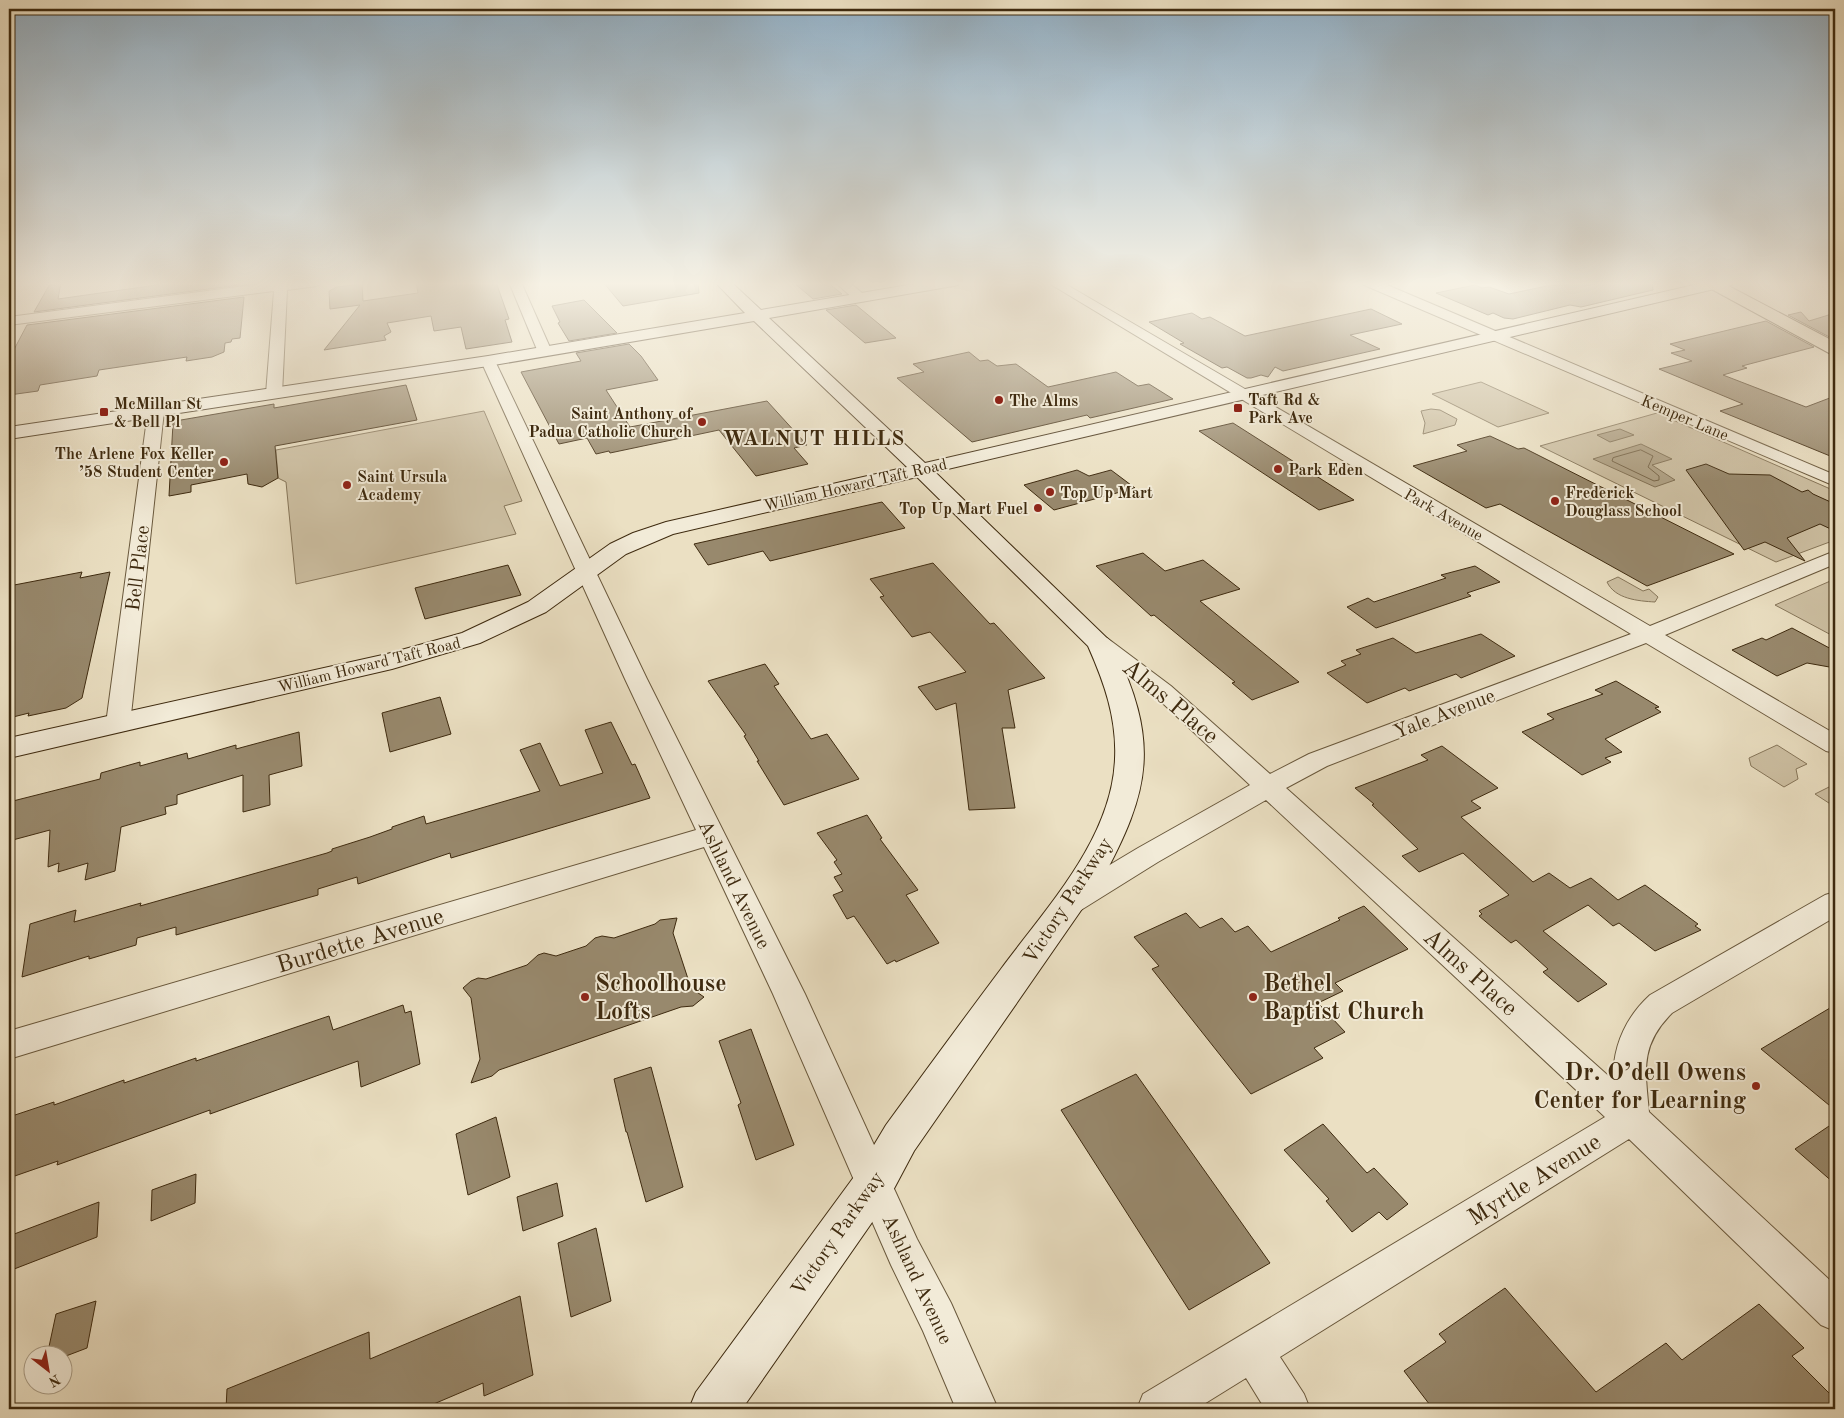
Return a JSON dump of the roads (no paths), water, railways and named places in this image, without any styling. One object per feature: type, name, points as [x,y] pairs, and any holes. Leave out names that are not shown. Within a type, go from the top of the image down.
[{"type":"street","points":[[274,394],[277,348]]},
{"type":"street","points":[[543,348],[545,352]]},
{"type":"street","points":[[9,434],[488,362],[568,348]]},
{"type":"street","name":"Victory Parkway","points":[[713,1409],[846,1220],[874,1184],[900,1138],[1070,903],[1107,845],[1122,807],[1129,770],[1130,741],[1126,708],[1114,672],[1099,643],[792,348]]},
{"type":"street","name":"Park Avenue","points":[[1165,348],[1835,745]]},
{"type":"street","name":"William Howard Taft Road","points":[[9,748],[392,661],[462,641],[501,626],[537,608],[618,550],[641,538],[666,529],[1442,348]]},
{"type":"street","name":"Kemper Lane","points":[[1522,348],[1835,481]]},
{"type":"street","name":"Ashland Avenue","points":[[488,362],[711,835],[790,994],[904,1252],[937,1317],[977,1409]]},
{"type":"street","name":"Bell Place","points":[[118,724],[156,411]]},
{"type":"street","name":"Yale Avenue","points":[[1070,903],[1148,855],[1292,772],[1318,760],[1649,634],[1835,557]]},
{"type":"street","name":"Alms Place","points":[[1099,643],[1163,690],[1632,1119],[1835,1312]]},
{"type":"street","name":"Burdette Avenue","points":[[9,1045],[711,835]]},
{"type":"street","points":[[1632,1119],[1628,1066],[1631,1047],[1643,1023],[1662,1004],[1835,903]]},
{"type":"street","name":"Myrtle Avenue","points":[[1158,1409],[1632,1119]]},
{"type":"street","points":[[1253,1352],[1289,1409]]},
{"type":"water","points":[[1620,429],[1634,435],[1610,442],[1597,435]]},
{"type":"water","points":[[1641,444],[1672,459],[1652,465],[1675,480],[1655,487],[1593,459]]},
{"type":"place","name":"The Alms","points":[[999,400]]},
{"type":"place","name":"Taft Rd & Park Ave","points":[[1238,408]]},
{"type":"place","name":"McMillan St & Bell Pl","points":[[104,412]]},
{"type":"place","name":"Saint Anthony of Padua Catholic Church","points":[[702,422]]},
{"type":"place","name":"The Arlene Fox Keller ’58 Student Center","points":[[224,462]]},
{"type":"place","name":"Park Eden","points":[[1278,469]]},
{"type":"place","name":"Saint Ursula Academy","points":[[347,485]]},
{"type":"place","name":"Top Up Mart","points":[[1050,492]]},
{"type":"place","name":"Frederick Douglass School","points":[[1555,501]]},
{"type":"place","name":"Top Up Mart Fuel","points":[[1038,508]]},
{"type":"place","name":"Schoolhouse Lofts","points":[[585,997]]},
{"type":"place","name":"Bethel Baptist Church","points":[[1253,997]]},
{"type":"place","name":"Dr. O’dell Owens Center for Learning","points":[[1756,1086]]},
{"type":"district","name":"WALNUT HILLS","points":[[814,438]]}]
